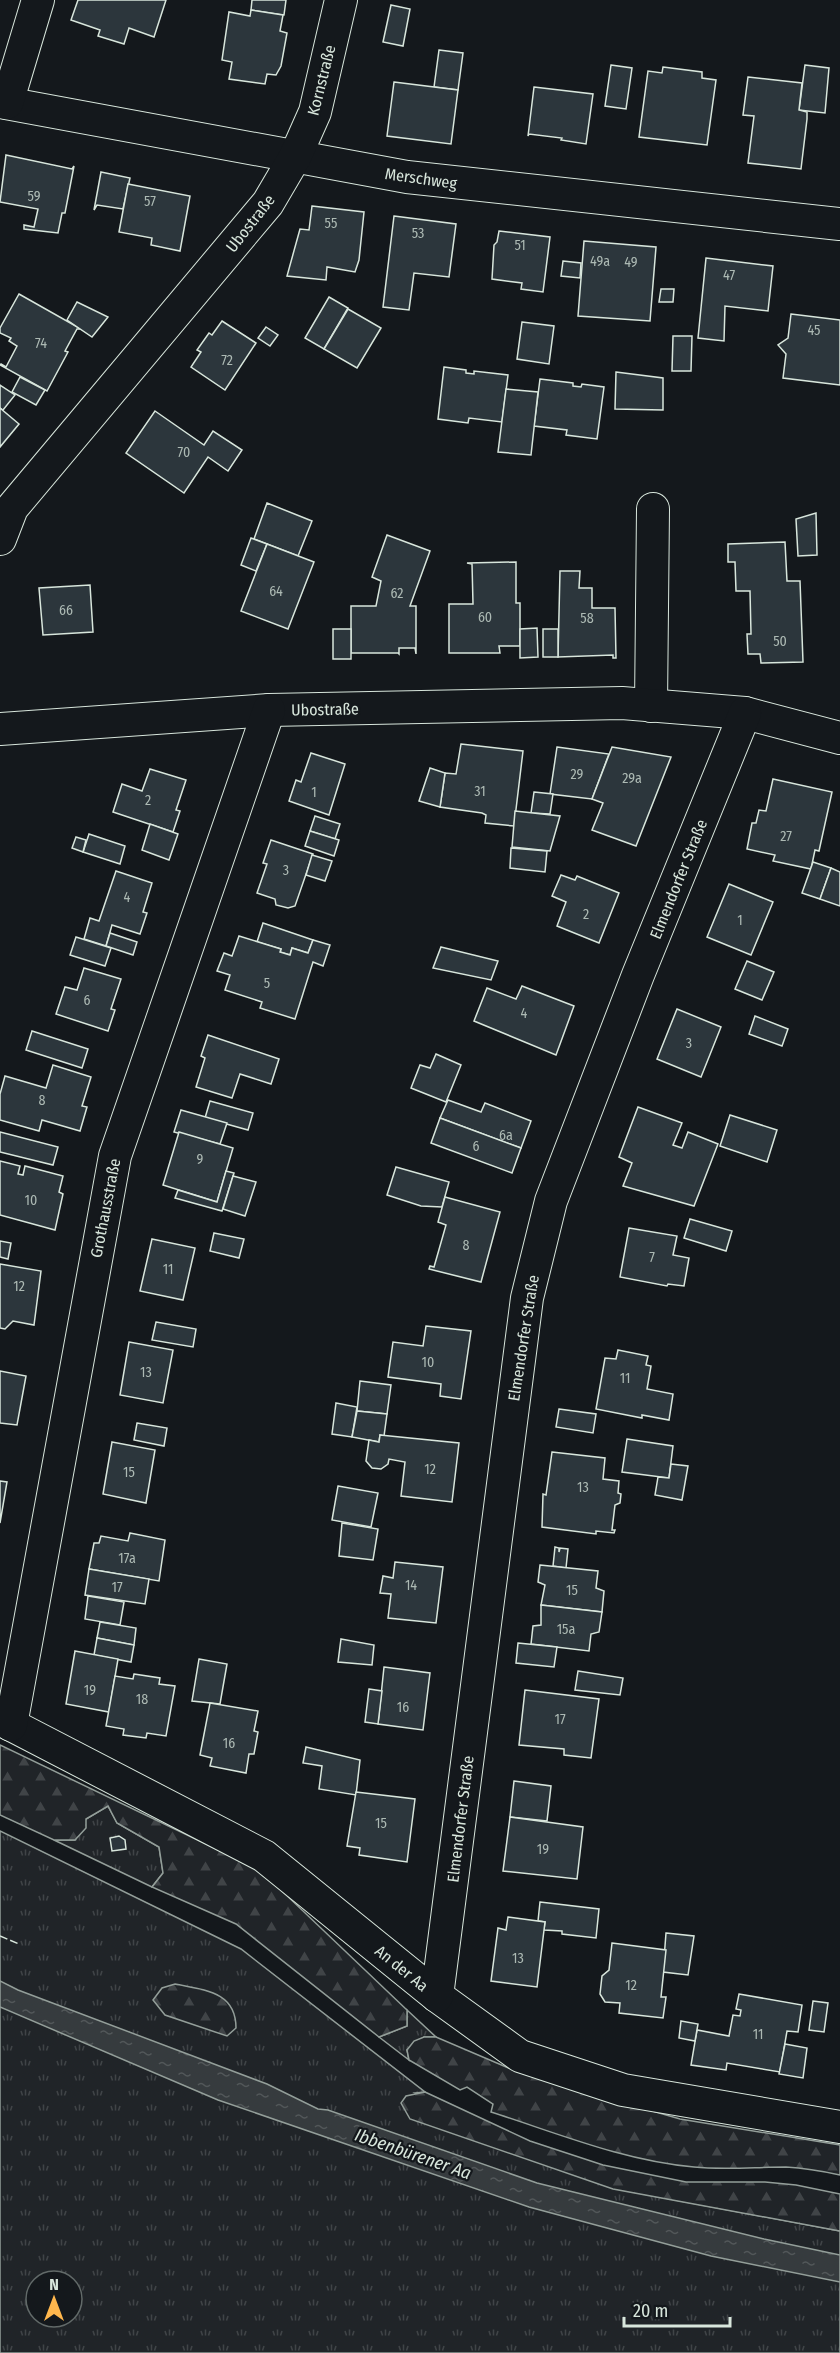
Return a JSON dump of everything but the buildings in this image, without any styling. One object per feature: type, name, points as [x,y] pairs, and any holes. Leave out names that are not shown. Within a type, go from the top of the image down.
[{"type":"street","name":"Merschweg","points":[[38,0],[3,102],[407,177],[840,224]]},
{"type":"street","name":"Kornstraße","points":[[295,157],[315,112],[340,0]]},
{"type":"street","name":"Ubostraße","points":[[0,539],[12,508],[268,202],[295,157]]},
{"type":"street","points":[[651,705],[653,509]]},
{"type":"street","name":"Ubostraße","points":[[0,729],[269,710],[622,703],[745,713],[840,738]]},
{"type":"street","name":"Grothausstraße","points":[[5,1722],[115,1156],[269,710]]},
{"type":"street","name":"Elmendorfer Straße","points":[[437,1996],[527,1298],[551,1201],[638,975],[745,713]]},
{"type":"street","name":"An der Aa","points":[[5,1722],[264,1856],[437,1996],[520,2056],[613,2086],[840,2127]]},
{"type":"green space","points":[[0,1745],[260,1870],[407,2010],[407,2026],[379,2037],[236,1924],[152,1887],[163,1873],[159,1847],[117,1823],[108,1806],[86,1819],[86,1828],[75,1840],[54,1840],[0,1815]]},
{"type":"green space","points":[[108,1806],[117,1823],[159,1847],[163,1873],[152,1887],[54,1840],[75,1840],[86,1819]]},
{"type":"green space","points":[[0,1831],[241,1949],[425,2092],[415,2093],[617,2189],[840,2231],[840,2353],[0,2353]]},
{"type":"green space","points":[[175,1984],[207,1991],[224,1999],[231,2006],[236,2028],[227,2036],[165,2015],[153,2000],[162,1988]]},
{"type":"green space","points":[[407,2010],[436,2037],[424,2037],[407,2050],[409,2060],[379,2037],[407,2026]]},
{"type":"green space","points":[[424,2037],[436,2037],[518,2072],[680,2119],[840,2145],[840,2175],[786,2167],[717,2168],[668,2164],[642,2159],[566,2137],[491,2112],[493,2104],[467,2087],[460,2090],[409,2060],[407,2050],[414,2041]]},
{"type":"green space","points":[[425,2092],[530,2141],[603,2165],[686,2182],[765,2182],[796,2185],[840,2194],[840,2231],[613,2189],[410,2119],[401,2103],[406,2096]]},
{"type":"water","name":"Ibbenbürener Aa","points":[[0,1981],[18,1990],[267,2084],[318,2109],[328,2110],[537,2183],[764,2239],[840,2255],[840,2282],[711,2256],[529,2207],[218,2100],[0,2007]]},
{"type":"fence","points":[[0,1936],[19,1944]]}]
